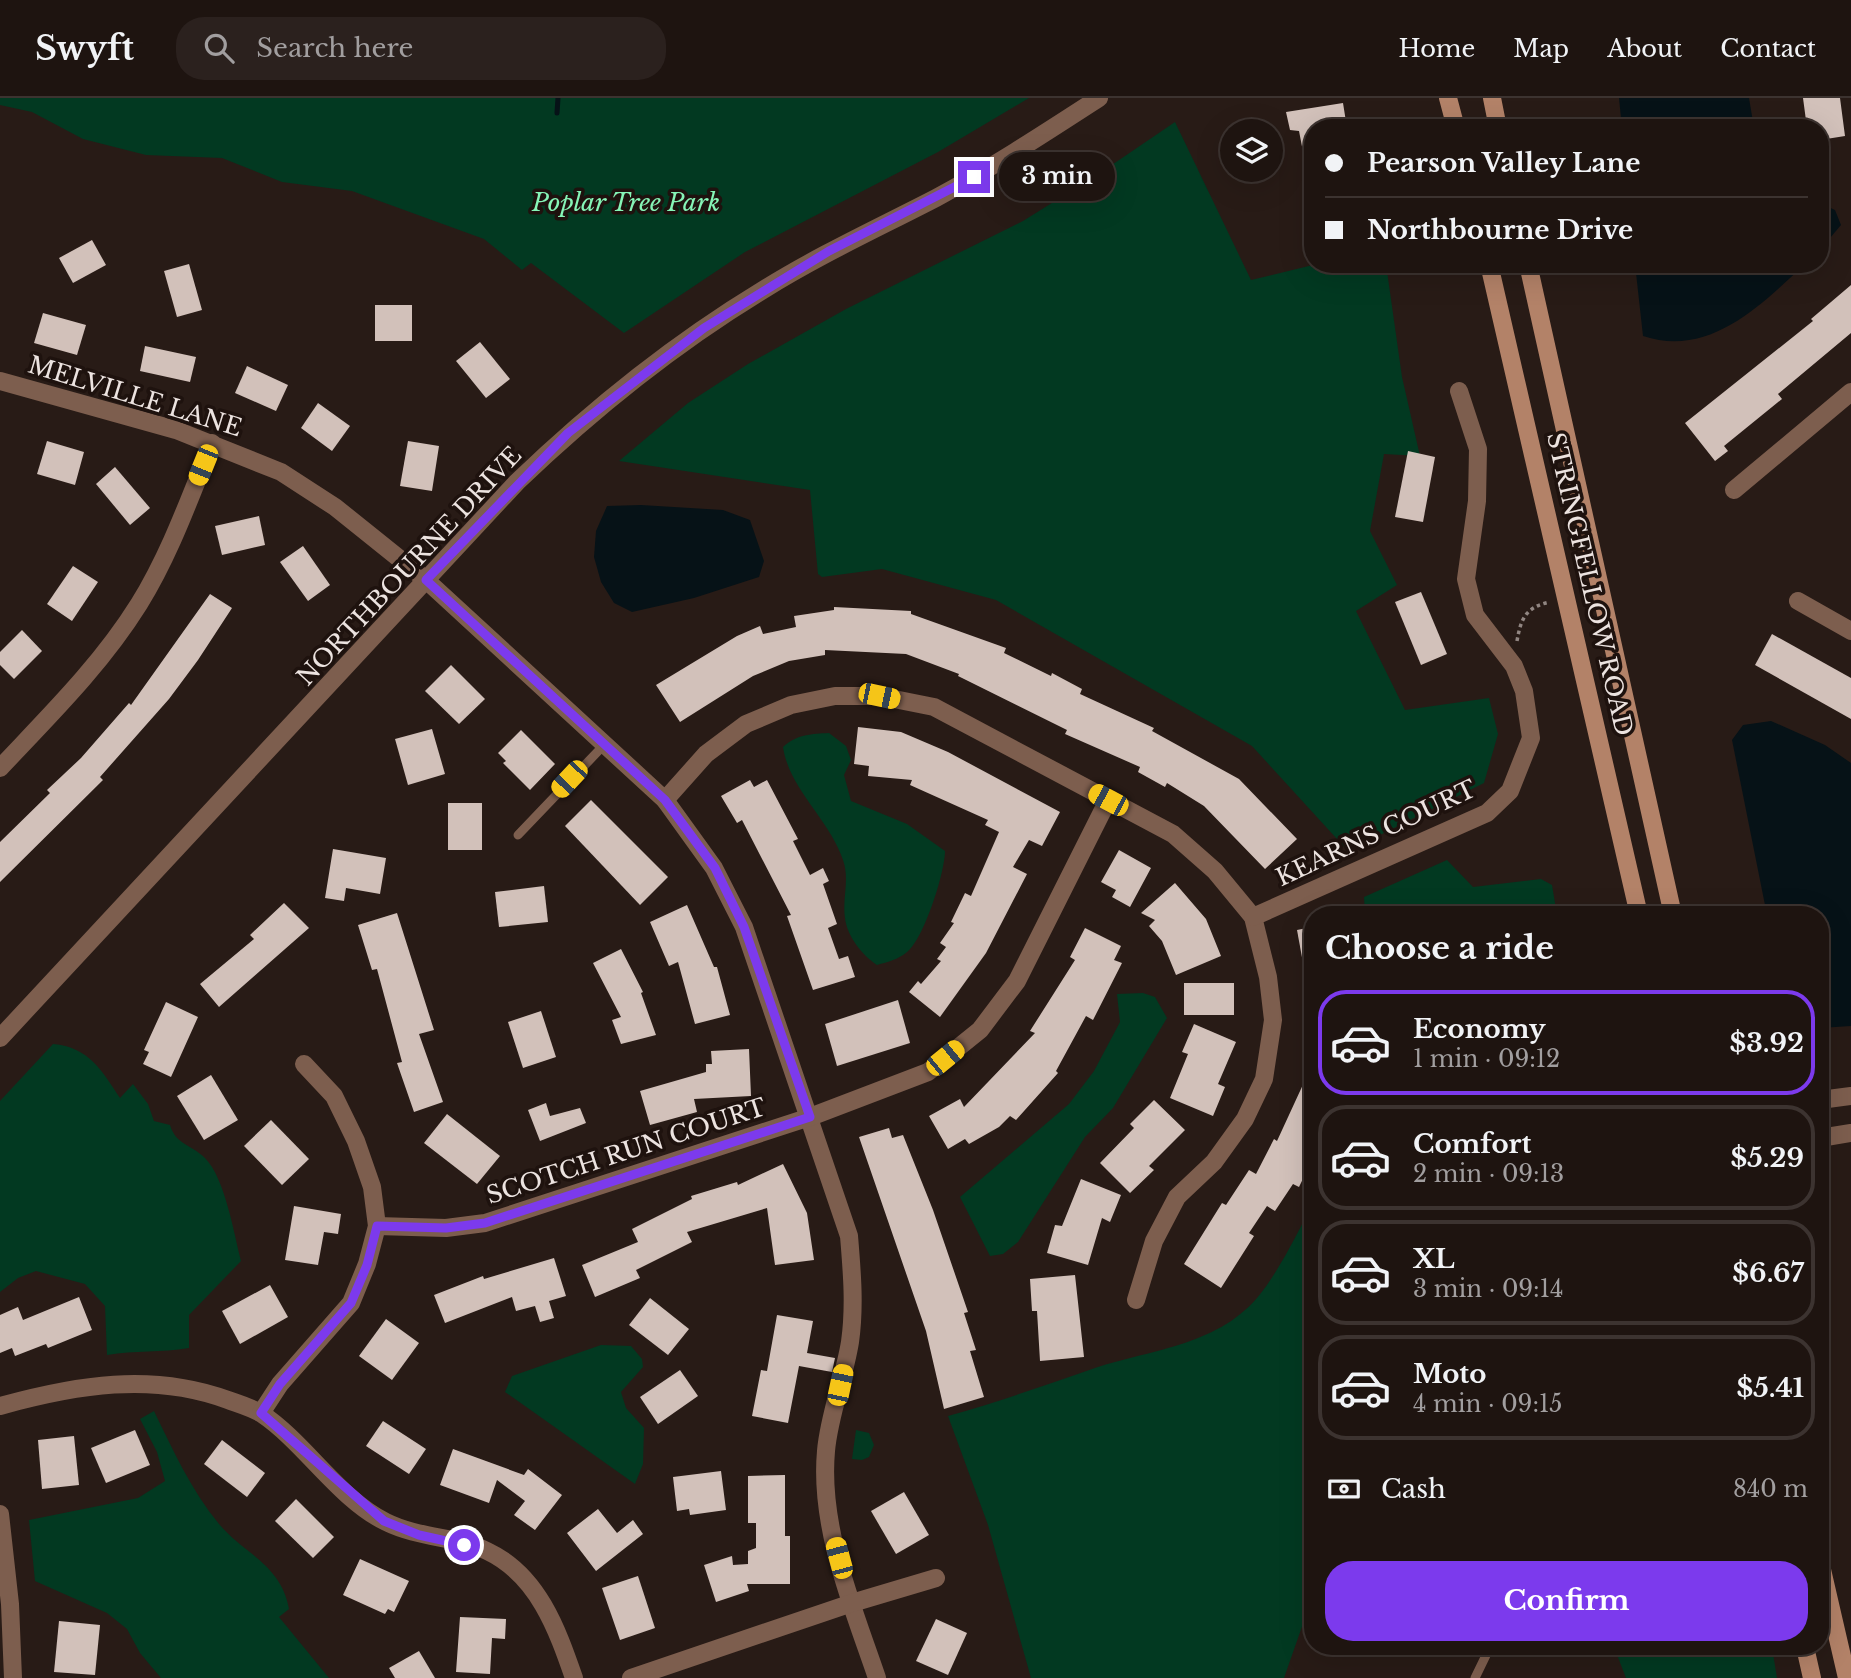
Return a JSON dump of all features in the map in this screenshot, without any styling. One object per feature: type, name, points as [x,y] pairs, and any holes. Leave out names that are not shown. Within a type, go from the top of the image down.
[{"type":"main road","points":[[1448,98],[1454,119]]},
{"type":"main road","points":[[1492,98],[1496,119]]},
{"type":"main road","name":"STRINGFELLOW ROAD","points":[[1491,273],[1637,906]]},
{"type":"main road","name":"STRINGFELLOW ROAD","points":[[1530,273],[1671,906]]},
{"type":"main road","points":[[1829,1601],[1847,1678]]},
{"type":"main road","points":[[1807,1655],[1812,1678]]},
{"type":"street","name":"NORTHBOURNE DRIVE","points":[[0,1038],[240,784],[426,580],[568,433],[704,328],[829,251],[993,166],[1099,98]]},
{"type":"street","name":"MELVILLE LANE","points":[[0,381],[212,443],[281,472],[335,507],[426,580],[665,800],[715,868],[744,927],[849,1236],[854,1289],[850,1341],[826,1452],[833,1535],[877,1678]]},
{"type":"street","name":"KEARNS COURT","points":[[1253,917],[1487,813],[1510,791],[1531,738],[1524,691],[1514,666],[1475,615],[1466,579],[1477,501],[1478,449],[1460,391]]},
{"type":"street","points":[[1734,489],[1851,392]]},
{"type":"street","points":[[0,768],[98,662],[139,604],[159,569],[212,443]]},
{"type":"street","points":[[1798,601],[1851,631]]},
{"type":"street","points":[[665,800],[706,754],[746,724],[791,705],[835,696],[879,696],[933,708],[1173,834],[1215,871],[1253,917],[1268,977],[1273,1020],[1264,1079],[1245,1119],[1214,1163],[1177,1197],[1154,1241],[1136,1300]]},
{"type":"street","name":"SCOTCH RUN COURT","points":[[377,1226],[446,1228],[485,1223],[810,1117],[928,1072],[980,1030],[1017,981],[1108,800]]},
{"type":"street","points":[[261,1413],[280,1384],[351,1303],[367,1265],[377,1226],[372,1187],[356,1141],[334,1096],[304,1064]]},
{"type":"street","points":[[1829,1099],[1851,1096]]},
{"type":"street","points":[[1829,1137],[1851,1133]]},
{"type":"street","points":[[0,1406],[91,1385],[157,1383],[198,1390],[261,1413],[384,1521],[419,1535],[487,1551],[518,1573],[541,1597],[556,1625],[574,1678]]},
{"type":"street","points":[[0,1514],[10,1604],[13,1678]]},
{"type":"street","points":[[631,1678],[852,1603],[936,1578]]},
{"type":"lane","points":[[518,835],[604,745]]},
{"type":"lane","points":[[1475,1678],[1486,1655]]},
{"type":"path","points":[[1503,650],[1518,640],[1520,621],[1526,611],[1550,602]]},
{"type":"green space","name":"Poplar Tree Park","points":[[0,98],[1029,98],[938,152],[745,252],[624,333],[531,263],[522,270],[484,239],[352,191],[282,182],[222,158],[146,155],[83,139],[32,112],[0,105]]},
{"type":"green space","points":[[1175,122],[1251,280],[1304,267],[1304,273],[1387,273],[1402,377],[1420,456],[1384,454],[1370,531],[1397,585],[1356,611],[1405,710],[1489,698],[1498,734],[1484,783],[1348,851],[1252,746],[996,600],[882,569],[822,577],[818,574],[810,490],[619,461],[688,403],[748,364],[846,309],[1023,221]]},
{"type":"green space","points":[[829,733],[846,746],[851,760],[844,775],[851,801],[907,824],[945,851],[932,904],[914,945],[900,957],[877,965],[866,956],[849,932],[844,911],[846,875],[843,860],[829,831],[793,777],[783,747],[799,737]]},
{"type":"green space","points":[[1447,860],[1473,887],[1541,879],[1552,885],[1556,906],[1364,906],[1364,897]]},
{"type":"green space","points":[[1143,993],[1155,997],[1167,1018],[1113,1108],[1085,1137],[1018,1242],[1003,1254],[990,1256],[960,1197],[1069,1104],[1094,1071],[1120,1022],[1117,994]]},
{"type":"green space","points":[[53,1044],[85,1055],[100,1070],[120,1098],[133,1084],[148,1104],[154,1121],[170,1125],[180,1141],[205,1158],[218,1179],[241,1261],[189,1315],[189,1348],[107,1355],[105,1306],[85,1284],[36,1271],[18,1278],[0,1292],[0,1101]]},
{"type":"green space","points":[[1304,1220],[1304,1621],[1284,1678],[1031,1678],[988,1525],[948,1416],[1206,1335],[1245,1310],[1261,1293]]},
{"type":"green space","points":[[601,1345],[631,1346],[642,1359],[643,1367],[621,1392],[626,1408],[644,1428],[643,1464],[635,1484],[505,1392],[512,1376]]},
{"type":"green space","points":[[154,1411],[183,1469],[209,1511],[278,1581],[289,1609],[279,1617],[329,1678],[161,1678],[140,1653],[127,1629],[107,1613],[35,1581],[29,1520],[138,1498],[165,1481],[157,1452],[140,1419]]},
{"type":"green space","points":[[856,1430],[869,1433],[874,1445],[869,1457],[862,1460],[852,1459]]},
{"type":"green space","points":[[1617,1655],[1773,1655],[1777,1678],[1626,1678]]},
{"type":"shaded area","points":[[1619,98],[1749,98],[1752,119],[1621,119]]},
{"type":"shaded area","points":[[1829,207],[1835,210],[1841,225],[1829,239]]},
{"type":"shaded area","points":[[1636,273],[1795,273],[1751,311],[1711,334],[1690,340],[1667,341],[1643,336]]},
{"type":"shaded area","points":[[641,505],[723,510],[750,520],[764,561],[759,577],[694,598],[632,612],[614,603],[601,582],[594,557],[596,531],[607,506]]},
{"type":"shaded area","points":[[1771,721],[1825,745],[1851,763],[1851,1026],[1829,1027],[1829,906],[1765,906],[1732,740],[1743,725]]},
{"type":"building","points":[[1803,98],[1840,98],[1845,136],[1829,139],[1829,119],[1806,119]]},
{"type":"building","points":[[1343,103],[1346,119],[1304,119],[1304,157],[1299,131],[1290,130],[1286,112]]},
{"type":"building","points":[[92,240],[106,265],[73,283],[59,258]]},
{"type":"building","points":[[189,264],[202,310],[177,317],[164,271]]},
{"type":"building","points":[[1851,285],[1851,333],[1778,394],[1782,399],[1724,446],[1728,451],[1715,461],[1685,423],[1813,321],[1811,319]]},
{"type":"building","points":[[375,305],[412,305],[412,341],[375,341]]},
{"type":"building","points":[[43,313],[86,325],[77,355],[34,343]]},
{"type":"building","points":[[480,342],[510,379],[486,398],[456,361]]},
{"type":"building","points":[[145,346],[196,357],[190,382],[140,371]]},
{"type":"building","points":[[247,366],[288,385],[276,411],[235,393]]},
{"type":"building","points":[[318,403],[350,426],[332,451],[301,428]]},
{"type":"building","points":[[47,441],[84,452],[75,485],[37,474]]},
{"type":"building","points":[[408,441],[439,446],[432,491],[400,486]]},
{"type":"building","points":[[1408,451],[1435,457],[1423,522],[1395,517]]},
{"type":"building","points":[[115,467],[150,508],[130,525],[96,484]]},
{"type":"building","points":[[259,516],[265,545],[222,555],[215,526]]},
{"type":"building","points":[[303,546],[330,585],[308,601],[280,562]]},
{"type":"building","points":[[73,566],[98,582],[72,621],[47,604]]},
{"type":"building","points":[[1421,592],[1447,654],[1421,665],[1395,602]]},
{"type":"building","points":[[210,594],[232,608],[198,660],[169,699],[100,777],[103,780],[0,882],[0,842],[50,793],[47,790],[81,758],[129,703],[131,705]]},
{"type":"building","points":[[834,607],[911,611],[911,614],[1006,648],[1004,653],[1082,689],[1080,694],[1154,728],[1152,731],[1239,779],[1297,839],[1265,869],[1204,806],[1167,783],[1165,787],[1138,772],[1140,767],[1065,734],[1067,730],[958,676],[959,674],[906,654],[825,650],[825,655],[789,661],[753,676],[680,722],[656,685],[737,636],[760,626],[763,634],[796,627],[794,616],[834,610]]},
{"type":"building","points":[[22,630],[42,651],[14,679],[0,665],[0,652]]},
{"type":"building","points":[[1772,634],[1851,678],[1851,719],[1755,665]]},
{"type":"building","points":[[451,665],[485,699],[459,724],[425,691]]},
{"type":"building","points":[[858,727],[901,732],[948,752],[1060,812],[1042,846],[1029,840],[1013,867],[1027,874],[986,953],[940,1017],[909,992],[918,981],[921,984],[941,961],[937,959],[946,947],[940,943],[954,923],[951,922],[965,893],[971,896],[999,832],[985,825],[988,820],[910,785],[912,780],[868,776],[869,766],[854,764]]},
{"type":"building","points":[[432,729],[445,774],[408,785],[395,739]]},
{"type":"building","points":[[521,730],[555,764],[530,790],[503,763],[506,761],[498,753]]},
{"type":"building","points":[[750,780],[754,787],[767,780],[798,839],[793,841],[810,875],[823,868],[829,881],[823,884],[837,924],[828,928],[839,959],[848,956],[855,977],[813,990],[787,916],[791,915],[742,820],[737,823],[721,796]]},
{"type":"building","points":[[591,800],[668,877],[640,905],[565,826]]},
{"type":"building","points":[[448,803],[482,803],[482,850],[448,850]]},
{"type":"building","points":[[333,849],[386,858],[380,894],[346,888],[344,901],[325,898]]},
{"type":"building","points":[[1119,850],[1151,868],[1130,907],[1112,897],[1116,890],[1101,882]]},
{"type":"building","points":[[1175,883],[1206,919],[1221,956],[1176,975],[1162,941],[1149,926],[1155,920],[1141,913]]},
{"type":"building","points":[[544,886],[548,922],[499,927],[495,892]]},
{"type":"building","points":[[284,903],[309,928],[219,1007],[200,984],[254,939],[250,935]]},
{"type":"building","points":[[687,905],[714,967],[717,967],[730,1015],[695,1024],[678,962],[669,966],[650,922]]},
{"type":"building","points":[[397,913],[434,1030],[419,1034],[443,1102],[414,1112],[397,1063],[402,1062],[377,969],[372,970],[358,925]]},
{"type":"building","points":[[1085,928],[1121,946],[1114,960],[1122,963],[1093,1020],[1086,1016],[1056,1071],[1058,1073],[1016,1120],[1010,1116],[999,1127],[969,1144],[965,1139],[948,1149],[929,1116],[960,1099],[964,1107],[1035,1033],[1030,1031],[1075,960],[1070,957]]},
{"type":"building","points":[[1304,929],[1304,968],[1297,930]]},
{"type":"building","points":[[621,949],[643,992],[641,993],[656,1035],[621,1044],[612,1020],[621,1017],[593,963]]},
{"type":"building","points":[[1184,983],[1234,983],[1234,1015],[1184,1015]]},
{"type":"building","points":[[898,1000],[910,1043],[837,1066],[825,1024]]},
{"type":"building","points":[[166,1002],[198,1017],[171,1077],[143,1064],[149,1052],[144,1050]]},
{"type":"building","points":[[541,1011],[556,1057],[523,1068],[508,1022]]},
{"type":"building","points":[[1194,1024],[1236,1042],[1218,1084],[1225,1087],[1213,1116],[1170,1098],[1188,1054],[1182,1052]]},
{"type":"building","points":[[749,1049],[751,1096],[694,1099],[697,1112],[650,1125],[640,1091],[706,1072],[706,1064],[712,1064],[711,1051]]},
{"type":"building","points":[[211,1075],[238,1120],[204,1140],[177,1096]]},
{"type":"building","points":[[1304,1082],[1304,1177],[1299,1187],[1293,1184],[1275,1211],[1267,1206],[1249,1233],[1254,1236],[1221,1288],[1184,1264],[1222,1203],[1226,1205],[1249,1170],[1256,1174],[1274,1139],[1277,1141]]},
{"type":"building","points":[[1154,1100],[1185,1130],[1149,1166],[1154,1170],[1130,1193],[1100,1163],[1134,1128],[1130,1124]]},
{"type":"building","points":[[546,1103],[550,1116],[580,1108],[586,1123],[540,1141],[528,1110]]},
{"type":"building","points":[[447,1114],[500,1156],[477,1184],[424,1143]]},
{"type":"building","points":[[271,1120],[309,1159],[282,1185],[244,1146]]},
{"type":"building","points":[[889,1128],[892,1138],[903,1135],[933,1210],[968,1312],[964,1313],[976,1350],[970,1351],[984,1397],[944,1409],[926,1331],[859,1137]]},
{"type":"building","points":[[783,1164],[807,1213],[814,1260],[775,1265],[767,1208],[687,1232],[692,1242],[636,1270],[640,1278],[595,1297],[582,1265],[638,1242],[632,1229],[692,1199],[691,1196],[737,1182],[738,1185]]},
{"type":"building","points":[[1081,1179],[1121,1195],[1110,1222],[1102,1218],[1088,1265],[1047,1253],[1055,1225],[1062,1226]]},
{"type":"building","points":[[294,1206],[341,1214],[338,1234],[324,1232],[318,1265],[285,1260]]},
{"type":"building","points":[[554,1258],[566,1296],[549,1301],[554,1318],[540,1322],[535,1306],[516,1311],[512,1297],[445,1323],[434,1295],[483,1276],[484,1279]]},
{"type":"building","points":[[1075,1275],[1084,1357],[1040,1361],[1037,1311],[1032,1311],[1030,1279]]},
{"type":"building","points":[[270,1285],[288,1317],[240,1344],[222,1311]]},
{"type":"building","points":[[79,1297],[92,1330],[48,1348],[46,1344],[15,1356],[12,1348],[0,1353],[0,1315],[18,1307],[23,1320]]},
{"type":"building","points":[[650,1298],[689,1329],[668,1355],[629,1325]]},
{"type":"building","points":[[777,1315],[813,1321],[807,1353],[835,1358],[832,1372],[799,1366],[788,1423],[752,1416],[761,1370],[767,1371]]},
{"type":"building","points":[[386,1319],[419,1343],[392,1380],[359,1356]]},
{"type":"building","points":[[680,1370],[698,1396],[658,1424],[640,1397]]},
{"type":"building","points":[[383,1421],[426,1449],[409,1474],[366,1446]]},
{"type":"building","points":[[135,1430],[150,1465],[106,1483],[91,1448]]},
{"type":"building","points":[[74,1436],[79,1485],[42,1489],[38,1440]]},
{"type":"building","points":[[222,1440],[265,1473],[247,1497],[204,1464]]},
{"type":"building","points":[[453,1449],[524,1475],[528,1469],[562,1495],[535,1530],[514,1515],[525,1501],[497,1480],[489,1503],[440,1485]]},
{"type":"building","points":[[721,1471],[726,1510],[690,1515],[689,1509],[677,1511],[673,1477]]},
{"type":"building","points":[[785,1475],[785,1536],[790,1536],[790,1584],[747,1584],[749,1591],[716,1602],[704,1565],[732,1556],[733,1565],[748,1564],[748,1551],[756,1548],[756,1523],[748,1523],[748,1476]]},
{"type":"building","points":[[904,1492],[929,1535],[896,1554],[871,1511]]},
{"type":"building","points":[[296,1499],[334,1537],[313,1558],[275,1521]]},
{"type":"building","points":[[598,1509],[617,1533],[633,1520],[643,1534],[596,1571],[567,1533]]},
{"type":"building","points":[[360,1559],[409,1581],[394,1612],[388,1609],[385,1614],[343,1595]]},
{"type":"building","points":[[638,1576],[655,1628],[620,1640],[602,1588]]},
{"type":"building","points":[[460,1617],[506,1619],[505,1639],[492,1638],[490,1674],[456,1672]]},
{"type":"building","points":[[936,1619],[967,1633],[948,1675],[916,1661]]},
{"type":"building","points":[[59,1621],[100,1625],[95,1675],[54,1672]]},
{"type":"building","points":[[419,1651],[435,1678],[395,1678],[389,1668]]},
{"type":"waterway","points":[[557,113],[558,98]]},
{"type":"route","points":[[464,1545],[419,1535],[384,1521],[365,1508],[261,1413],[280,1384],[351,1303],[367,1265],[377,1226],[446,1228],[485,1223],[810,1117],[744,927],[715,868],[665,800],[426,580],[517,482],[568,433],[704,328],[829,251],[974,177]]}]
